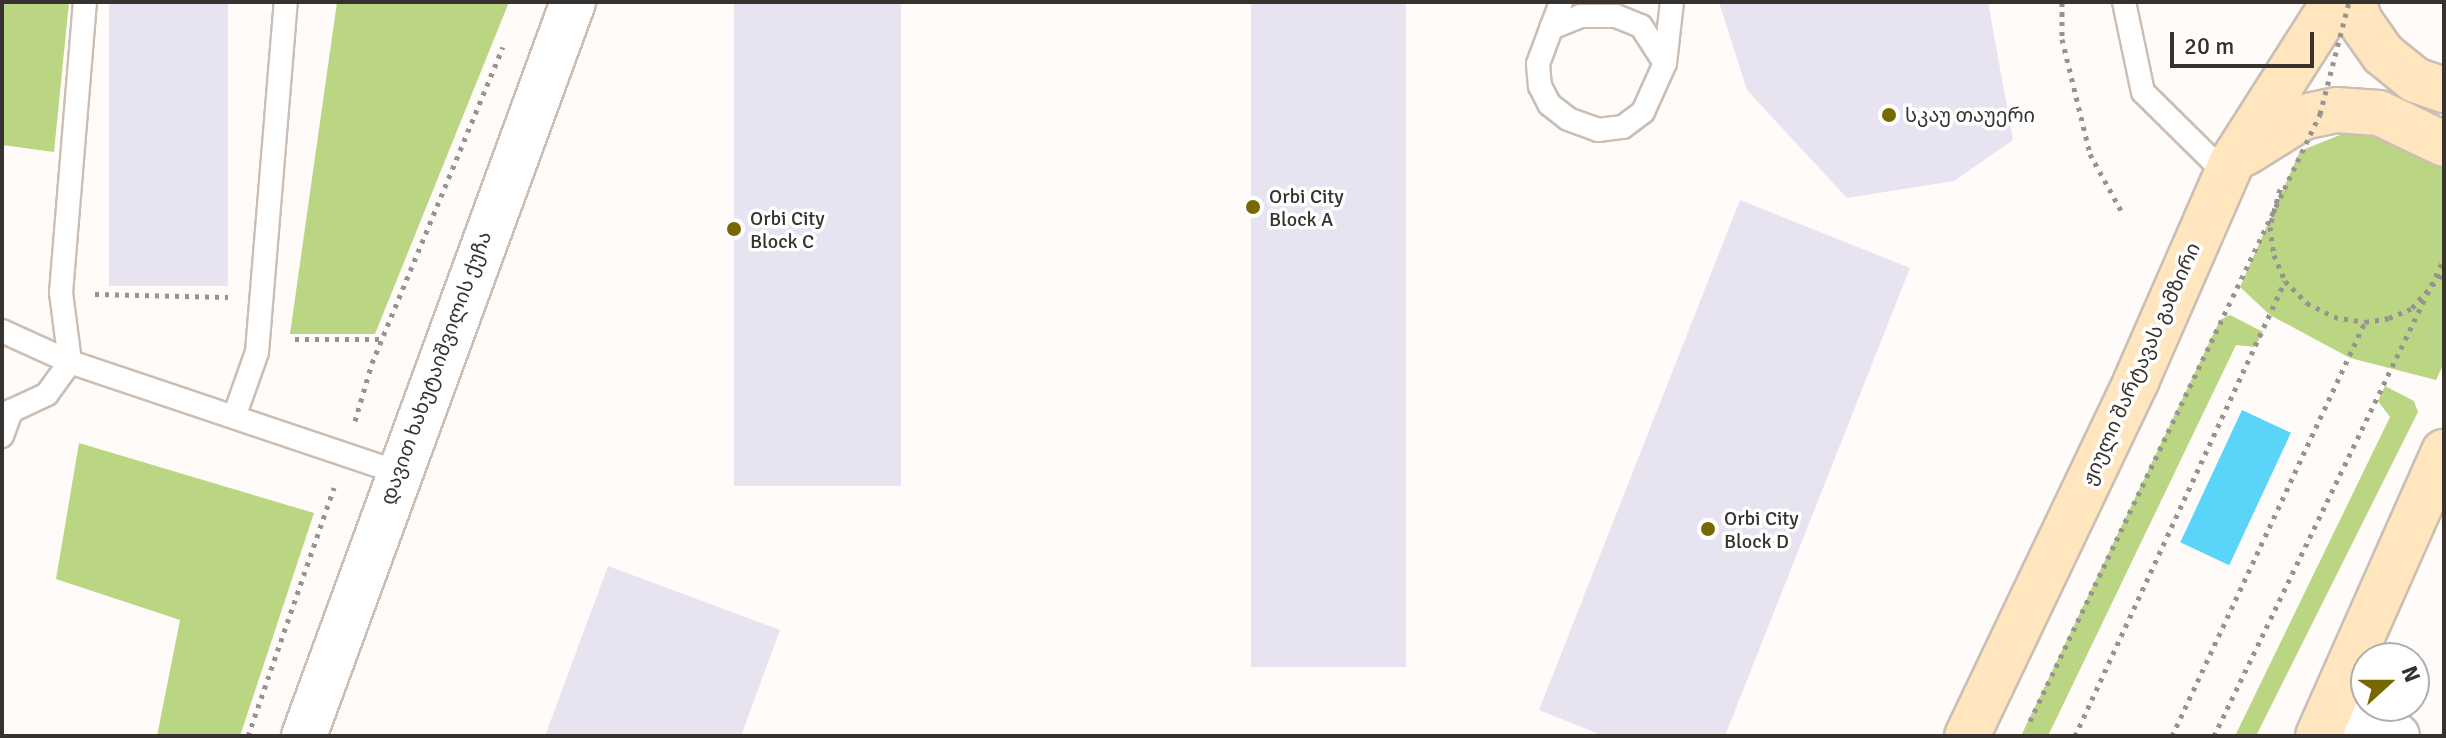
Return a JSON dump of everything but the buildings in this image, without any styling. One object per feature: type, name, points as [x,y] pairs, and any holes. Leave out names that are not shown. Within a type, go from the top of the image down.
[{"type":"main road","name":"ჟიული შარტავას გამზირი","points":[[1967,736],[2137,379],[2229,168],[2334,2]]},
{"type":"main road","points":[[2352,2],[2359,20],[2383,54],[2415,80],[2444,90]]},
{"type":"main road","points":[[2229,168],[2284,127],[2336,110],[2379,113],[2444,144]]},
{"type":"main road","points":[[2326,721],[2444,452]]},
{"type":"street","name":"დავით ხახუტაიშვილის ქუჩა","points":[[304,736],[397,472],[573,2]]},
{"type":"street","points":[[2326,721],[2397,736]]},
{"type":"lane","points":[[2,436],[6,410],[47,394],[70,362],[61,293],[85,2]]},
{"type":"lane","points":[[234,417],[258,339],[286,2]]},
{"type":"lane","points":[[1561,2],[1538,64],[1540,86],[1549,104],[1568,119],[1598,130],[1623,127],[1643,112],[1665,63],[1672,2]]},
{"type":"lane","points":[[2124,2],[2143,92],[2229,168]]},
{"type":"lane","points":[[1551,28],[1581,16],[1616,16],[1641,26],[1665,63]]},
{"type":"lane","points":[[2,331],[70,362],[397,472]]},
{"type":"path","points":[[2062,2],[2062,39],[2090,154],[2123,214]]},
{"type":"path","points":[[2030,721],[2320,114],[2352,2]]},
{"type":"path","points":[[248,736],[382,339],[509,31]]},
{"type":"path","points":[[2319,149],[2287,175],[2275,199],[2270,227],[2285,281],[2307,303],[2334,317],[2365,322],[2412,308],[2444,272]]},
{"type":"path","points":[[2214,736],[2444,259]]},
{"type":"path","points":[[2075,736],[2285,281]]},
{"type":"path","points":[[61,293],[261,298]]},
{"type":"path","points":[[2172,736],[2365,322]]},
{"type":"path","points":[[258,339],[382,339]]},
{"type":"green space","points":[[2,2],[69,2],[54,152],[2,145]]},
{"type":"green space","points":[[337,2],[509,2],[375,334],[290,334]]},
{"type":"green space","points":[[2370,123],[2444,138],[2444,363],[2436,380],[2350,358],[2270,315],[2240,287],[2300,151]]},
{"type":"green space","points":[[2230,315],[2263,332],[2255,347],[2236,345],[2048,736],[2021,736],[2220,320]]},
{"type":"green space","points":[[2385,386],[2414,401],[2418,412],[2256,736],[2235,736],[2390,417],[2378,401]]},
{"type":"green space","points":[[79,443],[314,513],[240,736],[157,736],[180,620],[56,579]]},
{"type":"water","points":[[2242,410],[2291,433],[2229,565],[2180,542]]},
{"type":"place","name":"სკაუ თაუერი","points":[[1889,115]]},
{"type":"place","name":"Orbi City Block A","points":[[1253,207]]},
{"type":"place","name":"Orbi City Block C","points":[[734,229]]},
{"type":"place","name":"Orbi City Block D","points":[[1708,529]]}]
